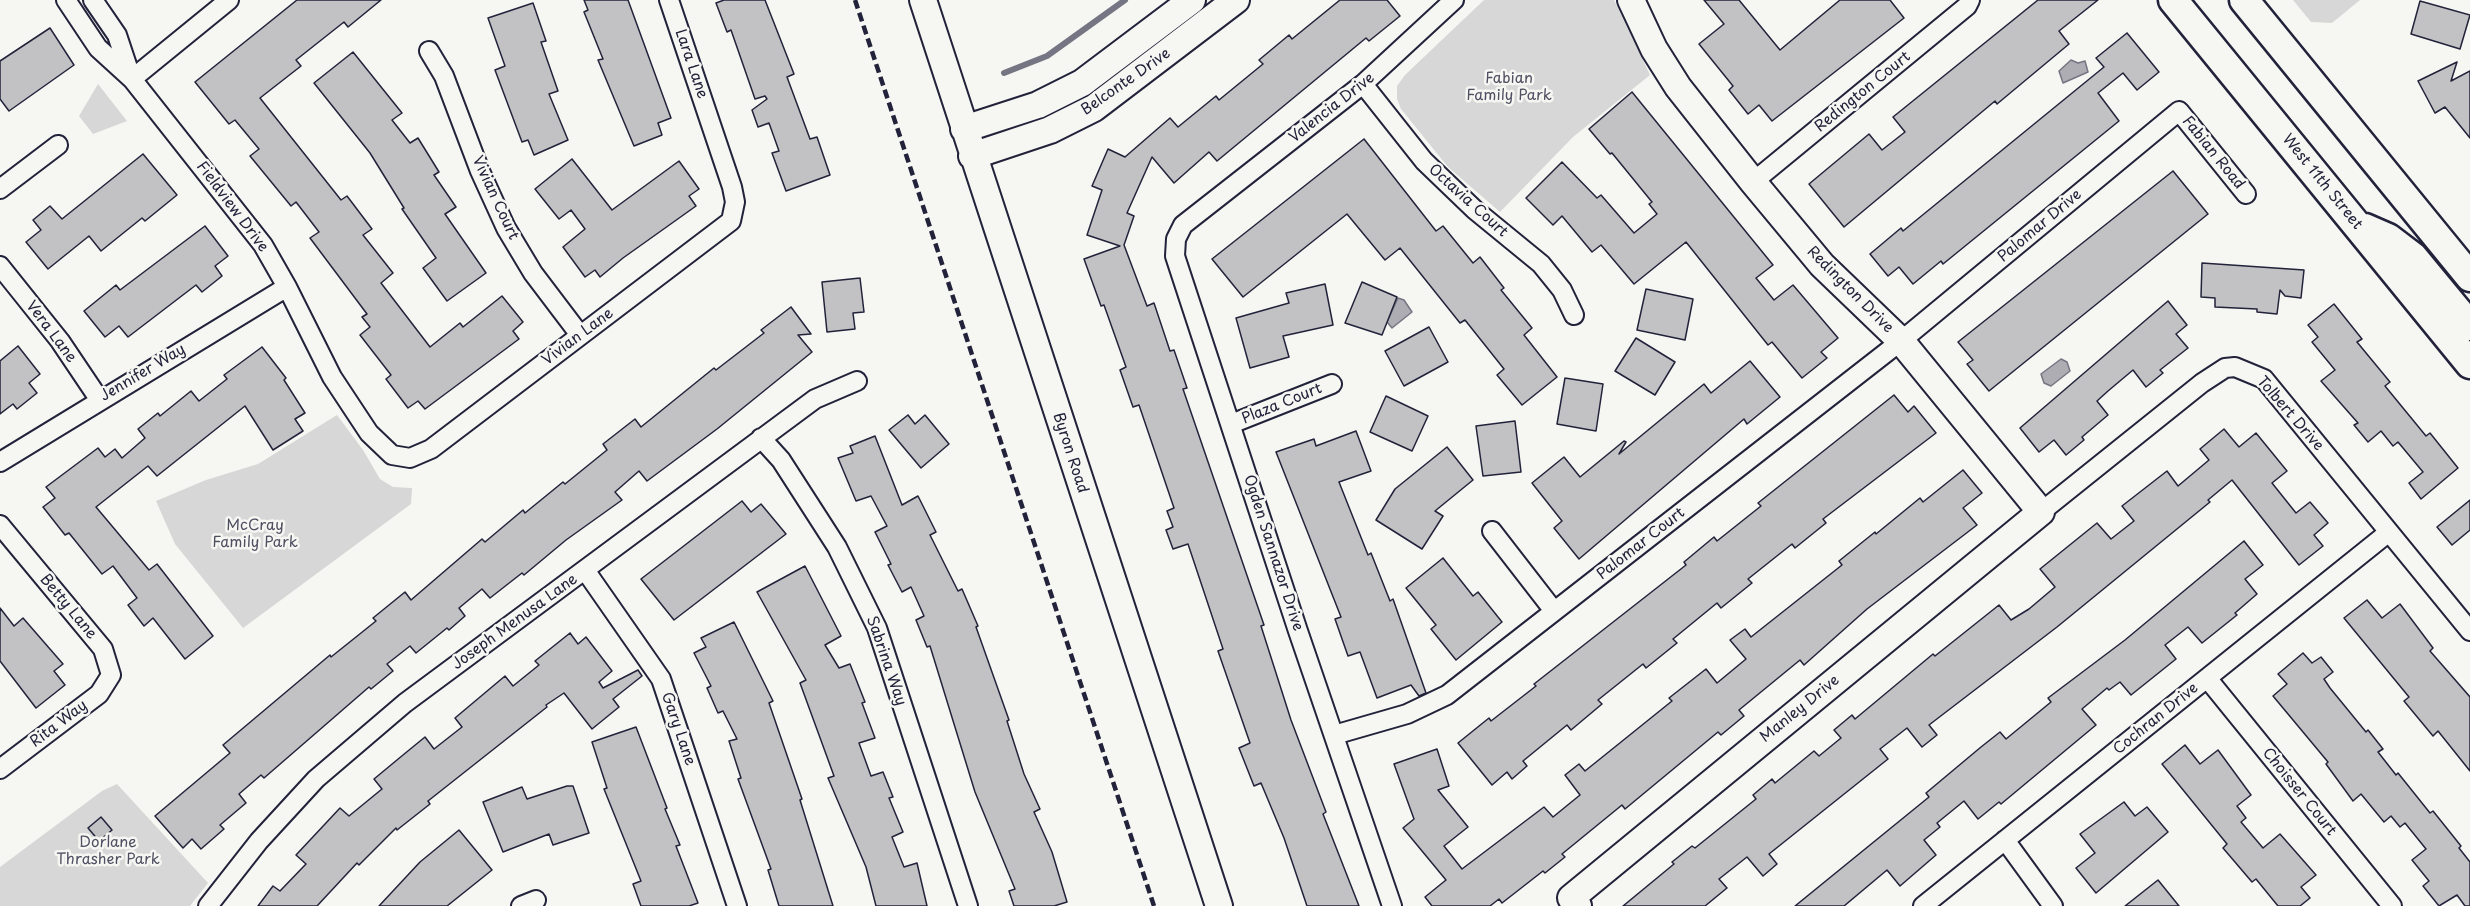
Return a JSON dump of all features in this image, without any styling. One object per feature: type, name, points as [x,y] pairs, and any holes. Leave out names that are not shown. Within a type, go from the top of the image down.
[{"type":"main road","name":"Byron Road","points":[[923,0],[972,156],[1219,906]]},
{"type":"main road","name":"Belconte Drive","points":[[964,129],[1038,105],[1082,83],[1192,0]]},
{"type":"main road","name":"Belconte Drive","points":[[972,156],[1050,130],[1094,108],[1236,0]]},
{"type":"main road","name":"Redington Drive","points":[[1631,0],[1654,49],[1678,87],[1753,182],[1822,265],[1901,341],[2041,512]]},
{"type":"main road","name":"West 11th Street","points":[[2173,0],[2470,364]]},
{"type":"main road","points":[[2244,0],[2470,277]]},
{"type":"main road","points":[[2357,225],[2373,230],[2402,247],[2470,326]]},
{"type":"main road","name":"Manley Drive","points":[[1569,903],[2041,512]]},
{"type":"street","name":"Fieldview Drive","points":[[66,0],[98,48],[132,78],[263,245],[287,286],[332,377],[352,408]]},
{"type":"street","name":"Fieldview Drive","points":[[93,0],[117,35],[132,78]]},
{"type":"street","points":[[132,78],[229,0]]},
{"type":"street","name":"Lara Lane","points":[[669,0],[712,129]]},
{"type":"street","name":"Valencia Drive","points":[[1203,209],[1363,84],[1454,0]]},
{"type":"street","name":"Redington Court","points":[[1753,182],[1967,6],[1970,0]]},
{"type":"street","name":"Vivian Court","points":[[429,51],[444,76],[480,171],[506,228],[533,273],[580,335]]},
{"type":"street","name":"Octavia Court","points":[[1363,84],[1424,161],[1475,210],[1541,264],[1562,291],[1574,315]]},
{"type":"street","name":"Fabian Road","points":[[2179,111],[2246,194]]},
{"type":"street","name":"Palomar Drive","points":[[1901,341],[2179,111]]},
{"type":"street","name":"Vivian Lane","points":[[352,408],[369,433],[392,455],[410,458],[431,449],[731,221],[735,202],[712,129]]},
{"type":"street","points":[[0,189],[58,146]]},
{"type":"street","name":"Ogden Sannazor Drive","points":[[1203,209],[1183,225],[1176,239],[1174,256],[1392,906]]},
{"type":"street","name":"Vera Lane","points":[[0,266],[60,341],[99,399]]},
{"type":"street","name":"Jennifer Way","points":[[0,462],[99,399],[287,286]]},
{"type":"street","name":"Palomar Court","points":[[1334,735],[1407,714],[1447,695],[1901,341]]},
{"type":"street","name":"Tolbert Drive","points":[[2041,512],[2202,383],[2225,368],[2235,367],[2264,379],[2470,631]]},
{"type":"street","name":"Joseph Menusa Lane","points":[[208,906],[259,841],[316,778],[405,703],[815,399],[857,381]]},
{"type":"street","name":"Plaza Court","points":[[1232,424],[1332,384]]},
{"type":"street","name":"Sabrina Way","points":[[761,438],[781,460],[837,547],[877,628],[968,906]]},
{"type":"street","name":"Betty Lane","points":[[0,525],[103,649],[111,675]]},
{"type":"street","points":[[1492,531],[1554,611]]},
{"type":"street","name":"Cochran Drive","points":[[1923,906],[2389,532]]},
{"type":"street","name":"Gary Lane","points":[[585,570],[661,679],[737,906]]},
{"type":"street","name":"Rita Way","points":[[0,769],[99,694],[111,675]]},
{"type":"street","name":"Choisser Court","points":[[2207,678],[2392,906]]},
{"type":"street","points":[[2005,840],[2053,906]]},
{"type":"green space","name":"Fabian Family Park","points":[[1484,0],[1614,0],[1650,75],[1573,137],[1500,212],[1448,167],[1401,109],[1397,99],[1397,86],[1405,75]]},
{"type":"green space","points":[[2293,0],[2360,0],[2332,23],[2311,22]]},
{"type":"green space","points":[[98,84],[127,121],[93,134],[79,116]]},
{"type":"green space","name":"McCray Family Park","points":[[337,415],[363,450],[380,479],[393,487],[412,488],[411,504],[243,628],[175,544],[156,501],[206,480],[258,464]]},
{"type":"green space","name":"Dorlane Thrasher Park","points":[[117,784],[208,883],[190,906],[0,906],[0,867],[102,791]]},
{"type":"shaded area","points":[[2071,60],[2078,63],[2085,61],[2088,72],[2063,83],[2059,71]]},
{"type":"shaded area","points":[[1398,298],[1404,300],[1412,312],[1392,328],[1387,322]]},
{"type":"shaded area","points":[[2061,359],[2067,362],[2070,371],[2051,386],[2044,383],[2041,374]]},
{"type":"building","points":[[297,0],[381,0],[348,27],[344,22],[296,60],[301,66],[260,98],[341,200],[347,196],[372,229],[363,235],[393,273],[381,283],[430,347],[460,323],[463,327],[502,296],[523,322],[513,331],[519,339],[425,409],[418,401],[408,408],[386,379],[391,375],[360,335],[370,327],[362,317],[367,314],[310,238],[319,232],[296,202],[291,206],[250,156],[259,149],[235,120],[229,124],[195,82]]},
{"type":"building","points":[[584,0],[628,0],[671,118],[658,123],[662,135],[634,146],[598,60],[603,59],[584,12],[588,10]]},
{"type":"building","points":[[724,0],[765,0],[794,74],[787,77],[810,139],[817,137],[830,175],[786,191],[772,153],[779,151],[769,123],[758,127],[752,110],[767,99],[765,96],[755,99],[731,30],[727,32],[716,3]]},
{"type":"building","points":[[1340,0],[1387,0],[1400,16],[1369,41],[1366,38],[1217,161],[1209,152],[1174,183],[1152,157],[1127,213],[1134,216],[1124,245],[1147,306],[1154,303],[1170,351],[1174,350],[1187,388],[1183,389],[1264,625],[1261,626],[1291,720],[1326,812],[1323,814],[1359,906],[1307,906],[1284,838],[1261,783],[1254,786],[1239,748],[1250,743],[1218,651],[1223,649],[1188,544],[1173,549],[1166,530],[1173,527],[1167,511],[1174,508],[1139,405],[1133,407],[1120,370],[1126,367],[1104,305],[1101,306],[1084,259],[1120,246],[1087,235],[1102,190],[1092,186],[1108,149],[1125,157],[1170,118],[1178,127],[1216,96],[1219,100],[1263,64],[1259,60],[1289,35],[1292,39]]},
{"type":"building","points":[[1704,0],[1739,0],[1780,50],[1840,0],[1890,0],[1904,18],[1772,121],[1759,105],[1748,114],[1729,90],[1733,86],[1699,44],[1724,24]]},
{"type":"building","points":[[2038,0],[2098,0],[2059,31],[2069,44],[1997,104],[1995,101],[1844,227],[1809,184],[1869,134],[1882,150],[1905,132],[1893,117]]},
{"type":"building","points":[[2420,1],[2470,15],[2460,49],[2411,34]]},
{"type":"building","points":[[533,3],[546,41],[541,42],[558,91],[549,94],[568,140],[534,155],[528,140],[522,142],[495,70],[505,66],[488,18]]},
{"type":"building","points":[[50,28],[74,65],[9,111],[0,99],[0,61]]},
{"type":"building","points":[[2127,33],[2159,72],[2137,90],[2123,73],[2098,93],[2119,121],[1943,264],[1941,261],[1913,284],[1899,267],[1888,276],[1870,254],[1901,228],[1903,231],[2104,67],[2096,58]]},
{"type":"building","points":[[353,52],[402,113],[392,120],[410,143],[418,138],[439,172],[434,175],[456,207],[445,214],[486,273],[447,301],[423,268],[436,258],[402,209],[404,208],[370,153],[314,83]]},
{"type":"building","points":[[2457,62],[2451,81],[2470,71],[2470,138],[2445,107],[2435,113],[2418,81]]},
{"type":"building","points":[[1632,92],[1773,265],[1756,278],[1774,300],[1793,285],[1838,338],[1821,352],[1827,358],[1802,378],[1772,342],[1768,345],[1686,242],[1634,284],[1601,245],[1592,252],[1562,216],[1553,225],[1526,198],[1562,162],[1597,198],[1601,195],[1634,233],[1657,214],[1649,204],[1652,202],[1589,129]]},
{"type":"building","points":[[1364,139],[1436,231],[1443,226],[1473,263],[1480,257],[1504,288],[1501,290],[1532,328],[1524,335],[1557,377],[1522,405],[1497,375],[1504,369],[1465,320],[1460,323],[1400,248],[1385,260],[1347,214],[1243,297],[1212,259]]},
{"type":"building","points":[[143,154],[177,195],[145,221],[142,218],[101,251],[89,236],[48,269],[26,242],[41,230],[33,220],[50,206],[62,219]]},
{"type":"building","points":[[572,159],[612,210],[679,161],[699,189],[689,196],[696,206],[600,277],[595,270],[585,277],[563,247],[585,229],[571,210],[559,219],[535,189]]},
{"type":"building","points":[[2173,171],[2208,214],[1989,391],[1967,364],[1973,360],[1958,342]]},
{"type":"building","points":[[205,226],[228,256],[215,266],[222,276],[202,292],[196,285],[128,337],[119,326],[105,337],[84,311],[116,285],[120,290]]},
{"type":"building","points":[[2202,263],[2304,270],[2301,298],[2285,296],[2280,290],[2277,314],[2257,312],[2257,309],[2215,307],[2215,298],[2201,297]]},
{"type":"building","points":[[860,278],[864,312],[853,313],[855,329],[827,332],[822,282]]},
{"type":"building","points":[[1362,282],[1397,297],[1382,335],[1345,323]]},
{"type":"building","points":[[1325,284],[1333,325],[1283,336],[1289,357],[1250,368],[1236,318],[1289,303],[1286,293]]},
{"type":"building","points":[[1646,289],[1693,299],[1685,340],[1637,330]]},
{"type":"building","points":[[2168,301],[2187,325],[2176,334],[2188,348],[2160,370],[2163,373],[2146,387],[2133,370],[2108,391],[2097,401],[2108,415],[2082,437],[2084,440],[2066,455],[2054,440],[2039,452],[2020,428]]},
{"type":"building","points":[[2334,304],[2362,339],[2357,342],[2390,382],[2385,386],[2426,436],[2430,433],[2458,468],[2421,499],[2409,483],[2423,472],[2398,442],[2393,446],[2381,431],[2368,442],[2354,425],[2358,423],[2321,381],[2335,370],[2312,342],[2318,337],[2308,325]]},
{"type":"building","points":[[791,307],[811,334],[798,335],[812,352],[717,429],[647,481],[639,471],[615,492],[622,500],[566,540],[524,575],[522,573],[490,598],[482,589],[459,608],[465,616],[449,630],[447,628],[416,653],[410,646],[387,664],[393,671],[371,689],[369,687],[264,778],[261,775],[239,794],[246,803],[220,825],[224,829],[201,849],[192,839],[183,848],[155,816],[230,753],[223,745],[330,655],[331,657],[376,621],[373,618],[405,592],[411,600],[482,539],[485,542],[523,510],[525,513],[563,482],[565,484],[607,450],[603,444],[635,419],[641,427],[714,368],[716,370],[764,333],[761,330]]},
{"type":"building","points":[[1429,327],[1448,362],[1404,386],[1385,351]]},
{"type":"building","points":[[1636,338],[1675,362],[1655,395],[1615,371]]},
{"type":"building","points":[[18,346],[40,374],[29,383],[37,393],[17,409],[13,404],[0,414],[0,361]]},
{"type":"building","points":[[262,347],[286,378],[284,380],[305,413],[295,419],[303,431],[273,450],[245,406],[157,476],[148,466],[96,507],[149,570],[157,564],[213,636],[185,659],[153,618],[144,626],[128,605],[137,598],[113,566],[102,574],[69,533],[65,535],[43,507],[55,498],[46,487],[98,448],[105,457],[115,449],[122,458],[145,438],[138,429],[158,413],[160,416],[191,391],[199,401],[227,379],[224,375]]},
{"type":"building","points":[[1750,361],[1780,397],[1747,424],[1744,419],[1579,559],[1554,528],[1562,521],[1532,483],[1564,457],[1580,477],[1624,441],[1626,442],[1619,454],[1704,384],[1711,393]]},
{"type":"building","points":[[1565,378],[1603,384],[1596,431],[1557,424]]},
{"type":"building","points":[[1894,395],[1908,412],[1914,406],[1936,433],[1823,519],[1826,523],[1795,548],[1792,544],[1748,579],[1752,583],[1721,608],[1717,603],[1673,639],[1677,643],[1646,668],[1643,664],[1598,700],[1602,704],[1571,730],[1567,725],[1523,761],[1527,766],[1512,779],[1507,772],[1492,785],[1458,743],[1489,718],[1491,721],[1536,686],[1534,684],[1686,565],[1684,562],[1714,537],[1717,541],[1761,506],[1758,503]]},
{"type":"building","points":[[1386,396],[1428,416],[1412,451],[1370,432]]},
{"type":"building","points":[[908,415],[915,424],[925,415],[949,444],[921,468],[889,430]]},
{"type":"building","points":[[1515,421],[1521,472],[1483,476],[1476,426]]},
{"type":"building","points":[[2224,429],[2239,447],[2256,433],[2287,471],[2272,483],[2296,513],[2310,502],[2328,523],[2314,535],[2323,546],[2299,565],[2232,480],[2208,500],[2210,502],[2057,627],[1929,725],[1937,735],[1922,747],[1907,728],[1880,749],[1888,759],[1769,854],[1777,864],[1763,876],[1747,857],[1719,879],[1727,888],[1705,906],[1623,906],[1674,864],[1672,862],[1692,846],[1695,848],[1756,799],[1753,795],[1772,779],[1775,783],[1814,751],[1819,756],[1841,738],[1834,730],[1852,715],[1855,719],[1933,654],[1935,656],[1999,605],[2011,620],[2029,609],[2055,587],[2040,569],[2097,523],[2111,539],[2134,521],[2122,506],[2167,471],[2178,486],[2209,460],[2200,449]]},
{"type":"building","points":[[1356,431],[1371,471],[1339,482],[1368,555],[1371,553],[1390,601],[1393,599],[1426,693],[1419,696],[1411,685],[1377,698],[1360,652],[1348,656],[1335,619],[1341,617],[1276,452],[1314,439],[1316,446]]},
{"type":"building","points":[[875,436],[902,505],[918,496],[936,532],[930,535],[958,591],[962,589],[978,626],[976,627],[1009,720],[1007,721],[1024,774],[1040,809],[1034,812],[1052,852],[1067,902],[1054,906],[1014,906],[1009,891],[1015,889],[975,792],[930,646],[927,647],[916,620],[924,616],[911,587],[902,592],[888,565],[891,564],[875,532],[887,526],[871,496],[856,501],[838,458],[853,453],[850,446]]},
{"type":"building","points":[[1447,447],[1473,480],[1435,511],[1443,516],[1422,549],[1376,520],[1395,489]]},
{"type":"building","points":[[1963,470],[1982,493],[1963,508],[1977,525],[1867,609],[1804,665],[1800,660],[1739,710],[1744,716],[1721,735],[1718,732],[1625,809],[1622,805],[1562,854],[1565,857],[1545,873],[1543,871],[1502,903],[1499,899],[1490,906],[1432,906],[1425,897],[1446,880],[1403,828],[1414,819],[1394,764],[1437,749],[1449,786],[1438,790],[1468,827],[1444,846],[1462,869],[1544,807],[1553,817],[1580,795],[1565,775],[1579,764],[1585,771],[1672,701],[1669,698],[1706,669],[1717,683],[1746,659],[1730,640],[1745,629],[1751,637],[1842,565],[1839,561],[1875,532],[1876,534],[1920,498],[1923,502]]},
{"type":"building","points":[[2470,500],[2470,530],[2452,545],[2437,527]]},
{"type":"building","points":[[742,501],[751,512],[761,504],[786,534],[674,620],[641,579]]},
{"type":"building","points":[[2244,541],[2263,565],[2245,579],[2257,594],[2235,613],[2237,615],[2202,643],[2188,627],[2165,645],[2176,659],[2131,695],[2120,682],[2109,690],[2107,688],[2082,709],[2096,725],[2001,804],[1999,802],[1978,819],[1964,801],[1937,823],[1940,827],[1924,840],[1936,855],[1900,886],[1887,870],[1844,906],[1795,906],[1929,797],[1926,793],[1981,747],[2000,732],[2006,739],[2051,702],[2048,698],[2125,640]]},
{"type":"building","points":[[1443,558],[1473,596],[1478,592],[1502,622],[1456,660],[1431,629],[1436,625],[1406,588]]},
{"type":"building","points":[[805,566],[841,636],[825,645],[839,668],[850,664],[865,702],[862,703],[875,738],[859,743],[871,776],[883,772],[893,797],[889,798],[903,832],[892,837],[904,867],[917,863],[927,906],[876,906],[866,867],[828,778],[834,776],[800,683],[806,680],[757,592]]},
{"type":"building","points":[[2367,600],[2382,618],[2400,604],[2433,648],[2430,651],[2470,697],[2470,771],[2438,731],[2433,736],[2404,701],[2409,697],[2344,618]]},
{"type":"building","points":[[0,608],[14,626],[23,618],[63,664],[54,671],[65,685],[36,708],[0,661]]},
{"type":"building","points":[[734,622],[773,701],[769,703],[802,799],[800,800],[833,906],[779,906],[768,870],[771,869],[738,779],[741,778],[729,741],[737,739],[723,711],[718,713],[707,688],[711,686],[694,653],[706,647],[701,638]]},
{"type":"building","points":[[570,633],[578,644],[586,637],[612,671],[599,682],[603,688],[638,670],[642,676],[613,699],[619,707],[592,729],[564,693],[428,801],[430,804],[397,830],[396,828],[359,865],[357,863],[317,906],[258,906],[273,886],[280,891],[306,864],[296,855],[340,808],[349,816],[382,789],[374,779],[425,737],[434,749],[462,727],[455,718],[505,676],[513,686],[539,665],[535,661]]},
{"type":"building","points":[[2303,653],[2312,663],[2321,657],[2333,672],[2324,679],[2330,688],[2383,749],[2378,752],[2396,775],[2398,773],[2430,813],[2433,811],[2461,846],[2459,848],[2470,862],[2470,906],[2465,906],[2457,895],[2439,906],[2423,886],[2429,881],[2412,860],[2426,849],[2405,823],[2400,827],[2391,816],[2384,822],[2361,794],[2353,801],[2326,764],[2328,762],[2273,696],[2287,684],[2278,674]]},
{"type":"building","points":[[636,727],[667,808],[665,809],[680,845],[676,846],[698,903],[689,906],[641,906],[633,884],[641,881],[604,789],[607,788],[592,742]]},
{"type":"building","points":[[2185,745],[2200,764],[2218,750],[2251,795],[2237,806],[2246,818],[2241,822],[2263,848],[2280,834],[2316,875],[2301,887],[2310,898],[2300,906],[2278,906],[2256,879],[2252,882],[2223,848],[2227,844],[2162,764]]},
{"type":"building","points":[[573,786],[589,833],[553,845],[549,834],[503,852],[483,802],[522,787],[527,799]]},
{"type":"building","points":[[2124,802],[2135,816],[2147,807],[2168,832],[2096,893],[2076,868],[2095,853],[2080,834]]},
{"type":"building","points":[[101,817],[112,830],[99,841],[88,828]]},
{"type":"building","points":[[459,830],[492,870],[447,906],[379,906],[420,862]]},
{"type":"building","points":[[2158,880],[2179,906],[2125,906]]},
{"type":"waterway","points":[[1004,73],[1047,56],[1125,0]]},
{"type":"railway","points":[[855,0],[1154,906]]}]
